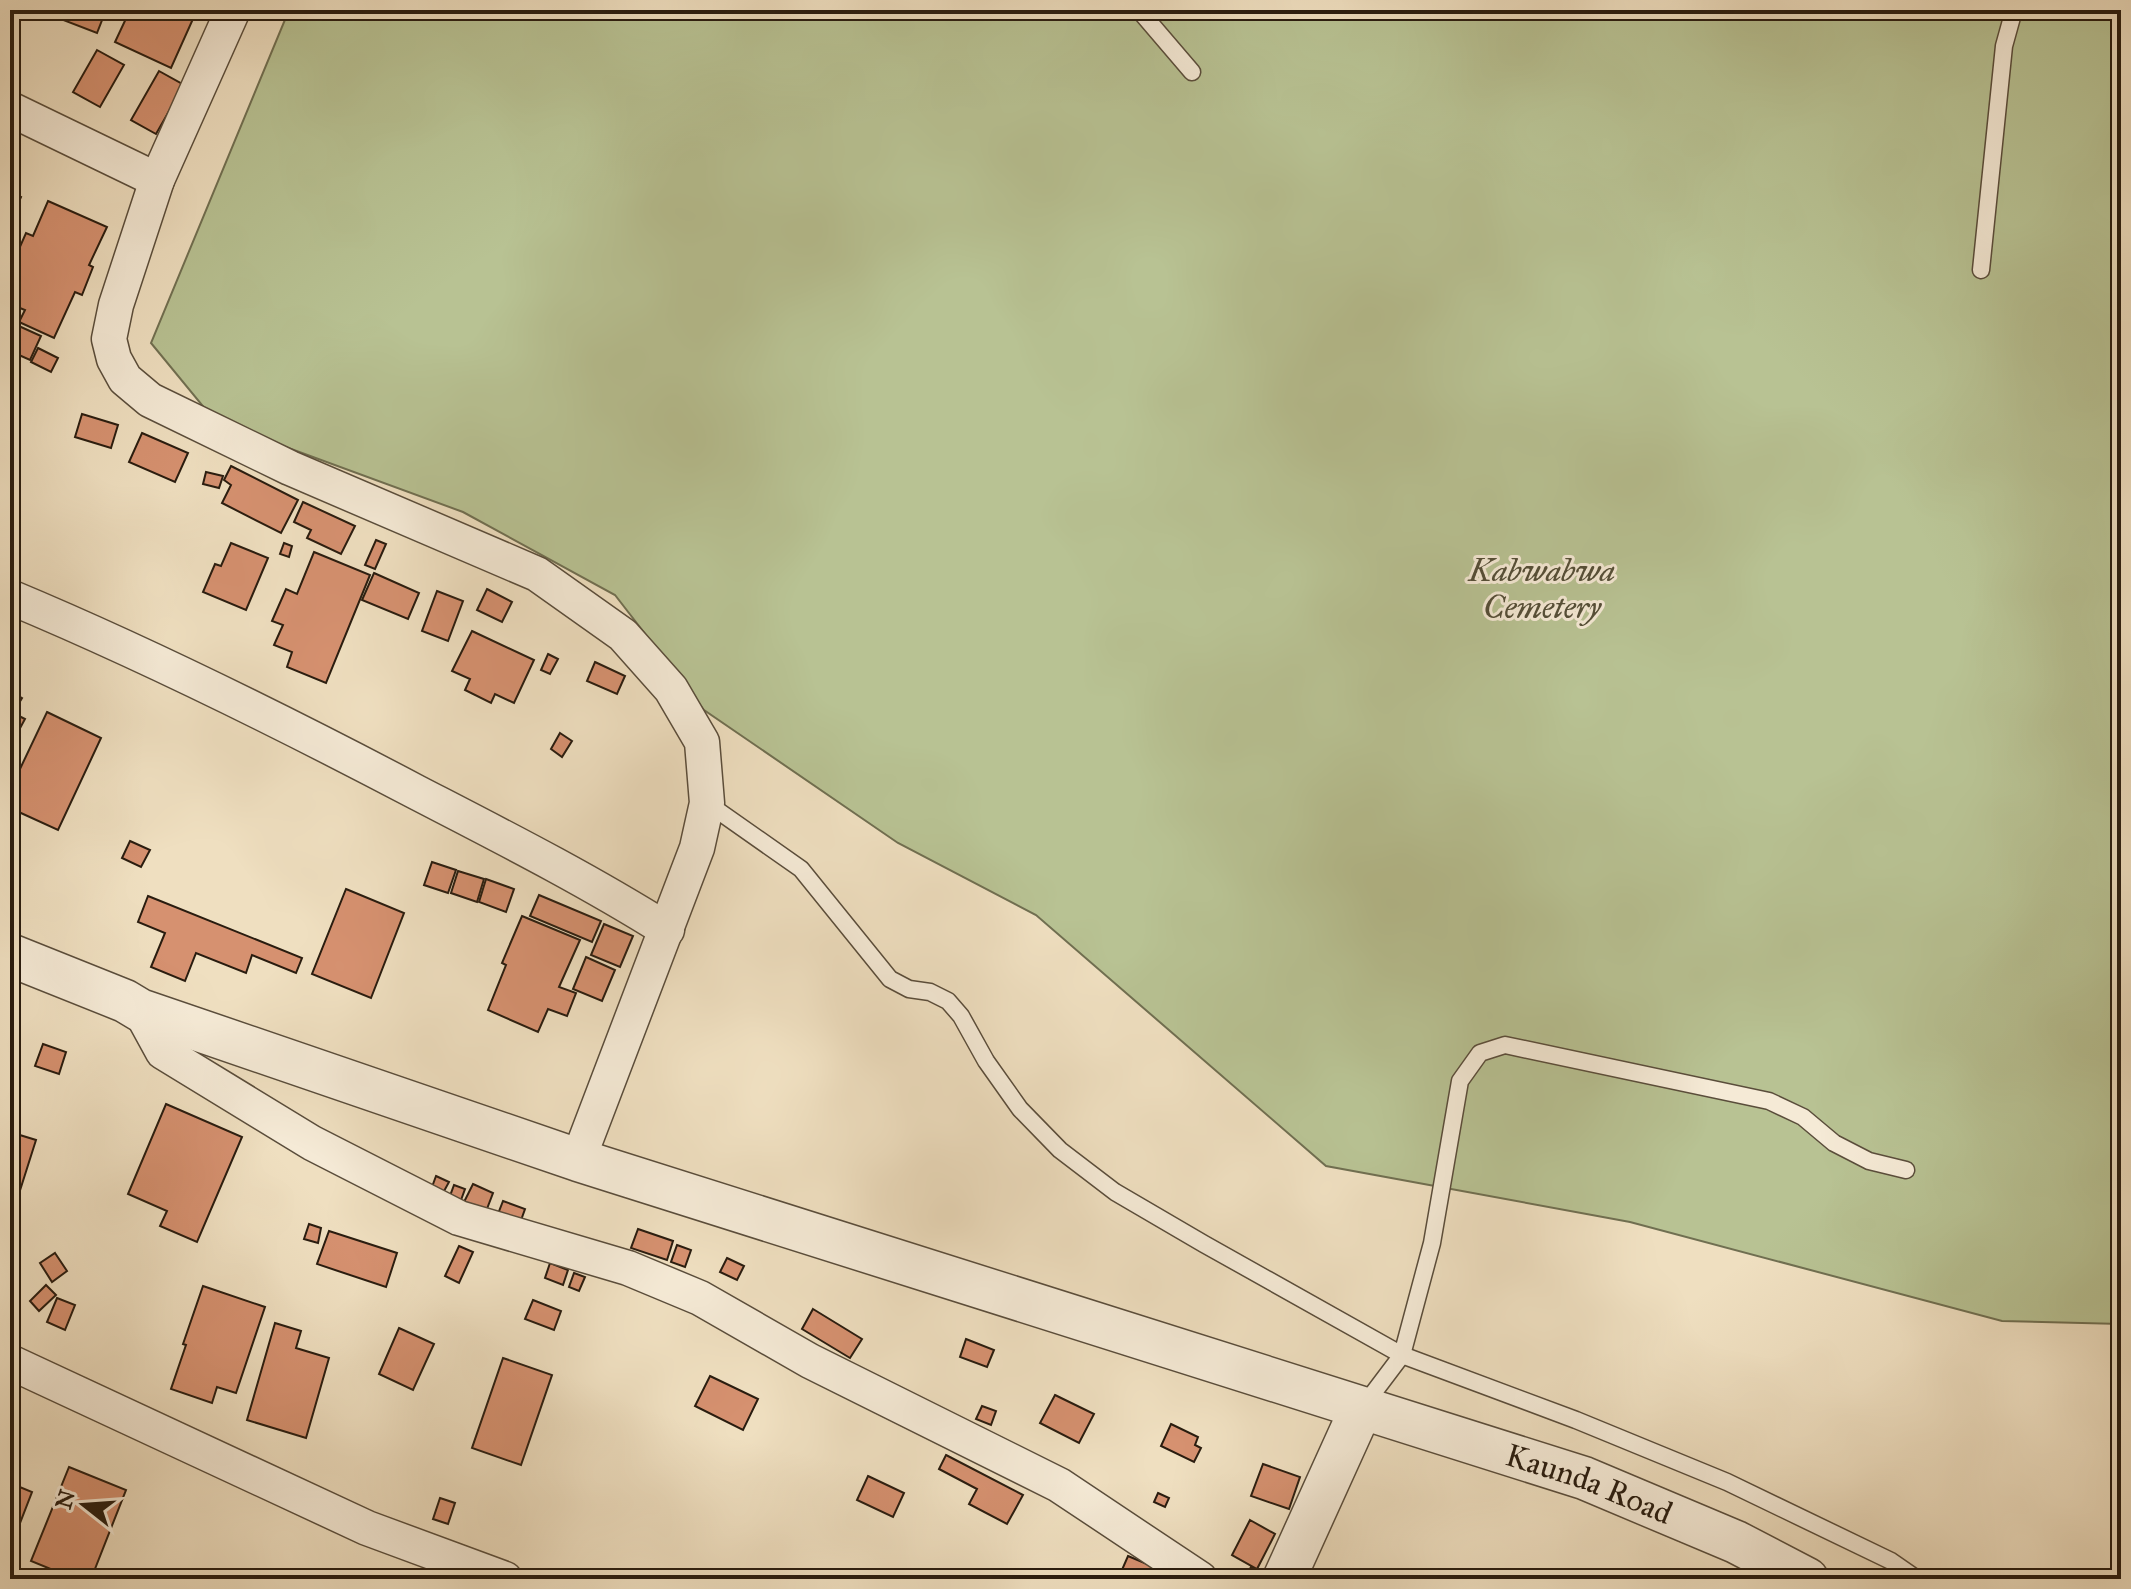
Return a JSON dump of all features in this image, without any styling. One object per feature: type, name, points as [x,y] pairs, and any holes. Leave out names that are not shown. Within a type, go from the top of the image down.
[{"type":"street","points":[[233,10],[157,180],[116,305],[109,339],[114,359],[125,379],[150,400],[290,468],[537,574],[623,635],[671,689],[702,742],[707,803],[697,848],[578,1160]]},
{"type":"street","points":[[10,109],[157,180]]},
{"type":"street","points":[[10,597],[108,638],[321,742],[597,887],[667,930]]},
{"type":"street","name":"Kaunda Road","points":[[10,955],[125,1001],[140,1010],[578,1160],[1584,1478],[1736,1542],[1807,1579]]},
{"type":"street","points":[[140,1010],[163,1052],[312,1143],[459,1218],[628,1268],[700,1298],[810,1361],[1059,1485],[1200,1579]]},
{"type":"street","points":[[10,1362],[367,1528],[505,1579]]},
{"type":"street","points":[[1284,1579],[1361,1409]]},
{"type":"lane","points":[[1139,10],[1192,72]]},
{"type":"lane","points":[[1981,270],[2004,46],[2014,10]]},
{"type":"lane","points":[[707,803],[801,869],[890,979],[909,989],[930,992],[948,1001],[961,1016],[986,1061],[1020,1109],[1060,1150],[1128,1199],[1402,1355],[1576,1420],[1727,1482],[1891,1561],[1917,1579]]},
{"type":"lane","points":[[1361,1409],[1402,1355],[1432,1243],[1460,1081],[1480,1053],[1505,1045],[1769,1101],[1803,1117],[1834,1143],[1869,1161],[1906,1170]]},
{"type":"green space","name":"Kabwabwa Cemetery","points":[[289,10],[2121,10],[2121,1324],[2002,1321],[1630,1222],[1326,1166],[1036,915],[898,843],[704,710],[615,595],[463,512],[215,421],[151,343]]},
{"type":"building","points":[[46,10],[106,10],[97,33],[45,13]]},
{"type":"building","points":[[130,10],[197,10],[171,68],[115,42]]},
{"type":"building","points":[[97,50],[124,65],[100,107],[73,92]]},
{"type":"building","points":[[159,71],[184,85],[156,134],[131,120]]},
{"type":"building","points":[[10,192],[21,197],[13,215],[18,218],[10,235]]},
{"type":"building","points":[[48,201],[107,227],[89,265],[93,267],[82,295],[75,292],[54,338],[19,322],[25,310],[10,304],[10,283],[17,267],[12,265],[26,233],[33,236]]},
{"type":"building","points":[[10,322],[41,336],[30,360],[10,351]]},
{"type":"building","points":[[38,348],[58,358],[51,372],[31,362]]},
{"type":"building","points":[[10,360],[19,365],[10,385]]},
{"type":"building","points":[[82,414],[118,425],[111,448],[75,437]]},
{"type":"building","points":[[142,433],[188,453],[175,482],[129,462]]},
{"type":"building","points":[[231,466],[298,500],[281,533],[222,503],[231,485],[224,480]]},
{"type":"building","points":[[206,472],[223,476],[219,488],[203,484]]},
{"type":"building","points":[[303,502],[355,526],[341,554],[307,538],[311,530],[294,522]]},
{"type":"building","points":[[376,540],[386,544],[375,569],[365,565]]},
{"type":"building","points":[[231,543],[268,558],[246,610],[203,592],[215,564],[221,566]]},
{"type":"building","points":[[284,543],[292,546],[289,557],[280,554]]},
{"type":"building","points":[[314,552],[370,575],[326,683],[287,667],[292,652],[274,645],[283,625],[272,621],[286,589],[297,594]]},
{"type":"building","points":[[374,573],[419,593],[408,619],[362,600]]},
{"type":"building","points":[[487,589],[512,602],[502,622],[477,610]]},
{"type":"building","points":[[437,591],[463,601],[448,641],[422,631]]},
{"type":"building","points":[[472,631],[534,660],[514,703],[495,694],[491,703],[465,690],[470,679],[452,671]]},
{"type":"building","points":[[548,654],[558,659],[550,674],[541,670]]},
{"type":"building","points":[[595,662],[625,676],[617,694],[587,681]]},
{"type":"building","points":[[10,691],[22,698],[13,713],[25,719],[11,745]]},
{"type":"building","points":[[47,712],[101,738],[58,830],[10,808],[10,790]]},
{"type":"building","points":[[560,733],[572,741],[562,757],[551,749]]},
{"type":"building","points":[[130,841],[150,850],[141,867],[122,858]]},
{"type":"building","points":[[432,862],[456,870],[448,893],[424,885]]},
{"type":"building","points":[[458,871],[484,879],[477,902],[451,893]]},
{"type":"building","points":[[486,879],[514,889],[506,912],[479,902]]},
{"type":"building","points":[[346,889],[404,913],[371,998],[312,974]]},
{"type":"building","points":[[539,895],[601,921],[592,942],[530,916]]},
{"type":"building","points":[[148,896],[302,958],[296,973],[252,955],[246,973],[196,953],[185,981],[151,967],[165,933],[138,922]]},
{"type":"building","points":[[522,916],[580,940],[559,987],[576,993],[567,1016],[548,1009],[538,1032],[488,1010],[506,965],[502,963]]},
{"type":"building","points":[[604,924],[633,936],[620,967],[591,955]]},
{"type":"building","points":[[586,957],[615,970],[602,1001],[573,989]]},
{"type":"building","points":[[43,1044],[66,1052],[59,1074],[35,1066]]},
{"type":"building","points":[[166,1104],[242,1137],[197,1242],[160,1226],[167,1211],[128,1194]]},
{"type":"building","points":[[10,1132],[36,1140],[10,1222]]},
{"type":"building","points":[[436,1176],[449,1182],[443,1193],[432,1187]]},
{"type":"building","points":[[473,1184],[493,1193],[485,1214],[463,1204]]},
{"type":"building","points":[[454,1185],[465,1189],[461,1200],[450,1196]]},
{"type":"building","points":[[503,1201],[525,1209],[520,1223],[498,1214]]},
{"type":"building","points":[[309,1224],[321,1228],[318,1243],[304,1239]]},
{"type":"building","points":[[638,1229],[673,1241],[667,1260],[631,1248]]},
{"type":"building","points":[[329,1231],[397,1253],[386,1287],[317,1264]]},
{"type":"building","points":[[677,1245],[691,1250],[685,1267],[671,1262]]},
{"type":"building","points":[[459,1246],[473,1252],[459,1283],[445,1276]]},
{"type":"building","points":[[55,1253],[67,1271],[52,1282],[40,1263]]},
{"type":"building","points":[[727,1258],[744,1266],[737,1280],[720,1272]]},
{"type":"building","points":[[550,1263],[568,1270],[563,1285],[545,1278]]},
{"type":"building","points":[[574,1273],[585,1277],[579,1291],[569,1287]]},
{"type":"building","points":[[46,1285],[56,1295],[39,1311],[30,1301]]},
{"type":"building","points":[[203,1286],[265,1307],[236,1393],[217,1387],[212,1403],[171,1389]]},
{"type":"building","points":[[57,1298],[75,1305],[65,1330],[47,1322]]},
{"type":"building","points":[[533,1300],[561,1311],[554,1330],[525,1319]]},
{"type":"building","points":[[813,1309],[862,1339],[850,1358],[802,1329]]},
{"type":"building","points":[[275,1323],[301,1331],[296,1348],[329,1358],[306,1438],[247,1420]]},
{"type":"building","points":[[399,1328],[434,1344],[413,1390],[379,1374]]},
{"type":"building","points":[[966,1339],[994,1350],[987,1367],[960,1357]]},
{"type":"building","points":[[503,1358],[552,1375],[521,1465],[472,1448]]},
{"type":"building","points":[[710,1376],[758,1399],[743,1430],[695,1406]]},
{"type":"building","points":[[1055,1395],[1094,1414],[1079,1443],[1040,1423]]},
{"type":"building","points":[[982,1406],[996,1411],[991,1425],[976,1419]]},
{"type":"building","points":[[1171,1424],[1198,1437],[1195,1445],[1201,1448],[1194,1462],[1161,1446]]},
{"type":"building","points":[[946,1455],[1023,1495],[1007,1524],[969,1504],[977,1489],[939,1469]]},
{"type":"building","points":[[1263,1464],[1300,1477],[1289,1509],[1251,1496]]},
{"type":"building","points":[[69,1467],[126,1490],[91,1579],[75,1579],[31,1561]]},
{"type":"building","points":[[868,1476],[904,1493],[893,1517],[857,1500]]},
{"type":"building","points":[[10,1483],[32,1492],[10,1549]]},
{"type":"building","points":[[1158,1493],[1169,1498],[1165,1507],[1154,1502]]},
{"type":"building","points":[[440,1498],[455,1503],[448,1524],[433,1519]]},
{"type":"building","points":[[1250,1520],[1275,1534],[1257,1569],[1232,1555]]},
{"type":"building","points":[[1128,1556],[1166,1572],[1163,1579],[1118,1579]]},
{"type":"building","points":[[1251,1567],[1267,1576],[1266,1579],[1245,1579]]}]
